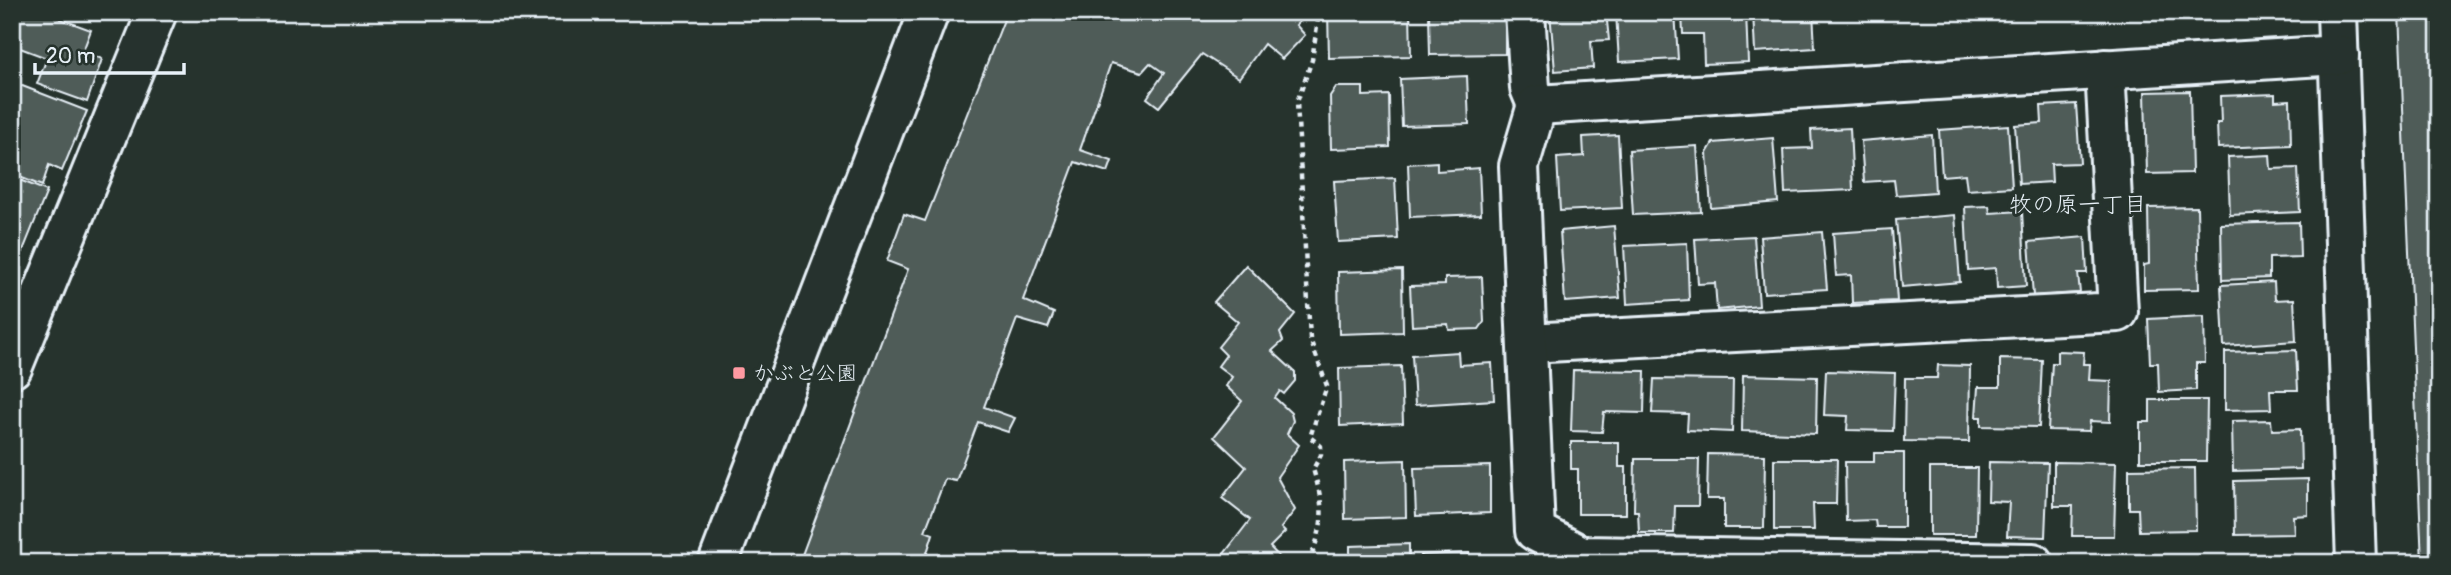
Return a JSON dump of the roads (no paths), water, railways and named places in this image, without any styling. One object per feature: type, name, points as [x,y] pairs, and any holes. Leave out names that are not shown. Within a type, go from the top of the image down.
[{"type":"street","points":[[12,368],[157,12]]},
{"type":"street","points":[[718,563],[929,12]]},
{"type":"street","points":[[1525,12],[1530,88],[1537,105],[1519,166],[1535,531],[1582,556],[2033,563]]},
{"type":"street","points":[[2337,12],[2356,563]]},
{"type":"street","points":[[1537,105],[2339,55]]},
{"type":"street","points":[[1528,344],[2118,312],[2105,69]]},
{"type":"place","name":"かぶと公園","points":[[739,373]]},
{"type":"district","name":"牧の原一丁目","points":[[2078,204]]}]
